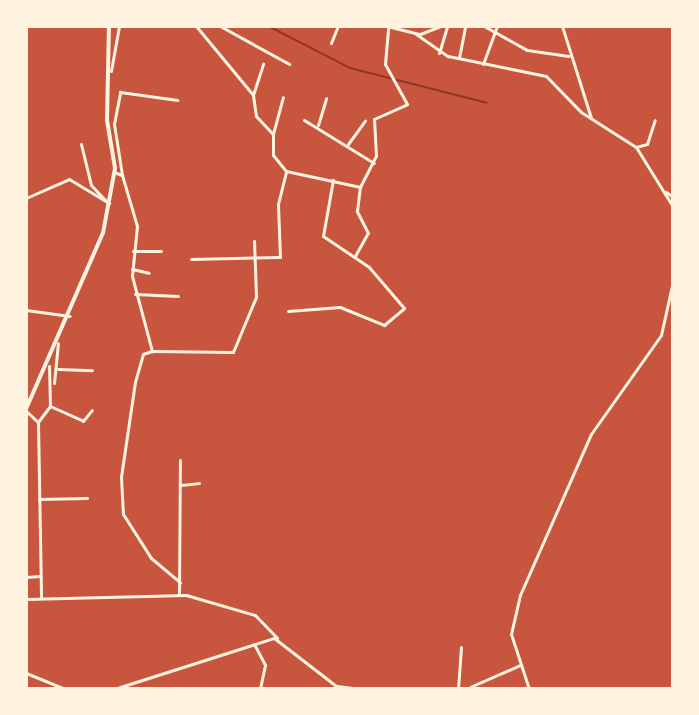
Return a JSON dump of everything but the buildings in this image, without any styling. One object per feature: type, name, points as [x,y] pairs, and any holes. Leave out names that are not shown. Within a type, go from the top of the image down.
[{"type":"main road","points":[[26,410],[70,316],[109,203],[114,172],[107,116],[111,71],[109,26]]},
{"type":"street","points":[[111,71],[119,26]]},
{"type":"street","points":[[196,26],[253,95]]},
{"type":"street","points":[[220,26],[289,64]]},
{"type":"street","points":[[331,43],[338,26]]},
{"type":"street","points":[[355,256],[368,233],[357,211],[360,187],[374,163],[374,119],[407,104],[388,76],[388,26],[416,34],[441,26]]},
{"type":"street","points":[[403,26],[405,32]]},
{"type":"street","points":[[439,53],[447,26]]},
{"type":"street","points":[[459,58],[465,26]]},
{"type":"street","points":[[484,26],[527,50],[569,56]]},
{"type":"street","points":[[483,64],[497,26]]},
{"type":"street","points":[[562,26],[591,118]]},
{"type":"street","points":[[416,34],[439,53],[546,76],[591,118],[636,147],[673,207]]},
{"type":"street","points":[[263,64],[253,95],[256,116],[273,134]]},
{"type":"street","points":[[152,351],[135,294],[132,269],[137,226],[122,175],[117,96],[130,88],[177,100]]},
{"type":"street","points":[[283,97],[273,134],[273,155],[286,171],[360,187]]},
{"type":"street","points":[[318,125],[326,98]]},
{"type":"street","points":[[304,120],[318,125],[374,163]]},
{"type":"street","points":[[636,147],[647,144],[655,120]]},
{"type":"street","points":[[348,144],[365,121]]},
{"type":"street","points":[[81,144],[91,185],[109,203]]},
{"type":"street","points":[[191,259],[281,256],[278,204],[286,171]]},
{"type":"street","points":[[114,172],[122,175]]},
{"type":"street","points":[[26,198],[74,179],[109,203]]},
{"type":"street","points":[[288,311],[340,307],[384,325],[398,316],[404,300],[355,256],[323,236],[333,180]]},
{"type":"street","points":[[666,192],[673,197]]},
{"type":"street","points":[[180,582],[126,524],[121,498],[135,382],[143,354],[152,351],[232,353],[256,297],[254,241]]},
{"type":"street","points":[[133,251],[161,251]]},
{"type":"street","points":[[132,269],[149,273]]},
{"type":"street","points":[[529,689],[511,634],[520,595],[591,434],[661,335],[673,281]]},
{"type":"street","points":[[135,294],[178,296]]},
{"type":"street","points":[[26,310],[70,316]]},
{"type":"street","points":[[41,599],[38,422],[50,406],[58,369],[58,343]]},
{"type":"street","points":[[49,366],[54,383]]},
{"type":"street","points":[[58,369],[92,370]]},
{"type":"street","points":[[50,406],[83,421],[92,410]]},
{"type":"street","points":[[26,410],[38,422]]},
{"type":"street","points":[[179,594],[180,460]]},
{"type":"street","points":[[181,485],[199,483]]},
{"type":"street","points":[[39,499],[87,498]]},
{"type":"street","points":[[26,577],[40,576]]},
{"type":"street","points":[[26,599],[179,594],[255,615],[277,638],[338,688],[363,689]]},
{"type":"street","points":[[114,689],[277,638]]},
{"type":"street","points":[[254,644],[265,665],[260,689]]},
{"type":"street","points":[[458,689],[461,647]]},
{"type":"street","points":[[470,687],[520,665]]},
{"type":"street","points":[[26,673],[65,689]]},
{"type":"waterway","points":[[268,26],[350,68],[487,103]]}]
